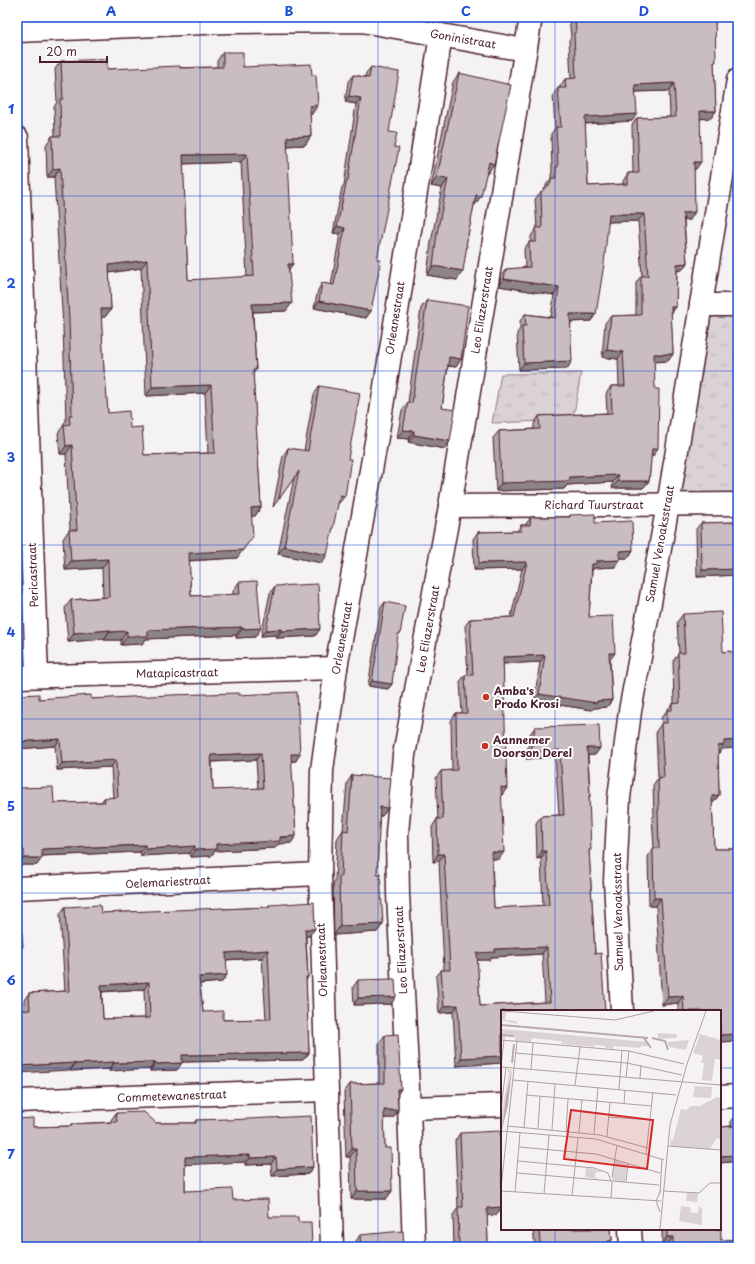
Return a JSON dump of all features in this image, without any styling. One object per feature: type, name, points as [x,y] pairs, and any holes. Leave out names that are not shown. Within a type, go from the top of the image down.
[{"type":"street","name":"Leo Eliazerstraat","points":[[414,1247],[396,834],[404,755],[450,506],[531,17]]},
{"type":"street","name":"Goninistraat","points":[[17,31],[227,22],[362,21],[525,50]]},
{"type":"street","name":"Orleanestraat","points":[[332,1247],[320,874],[322,770],[336,668],[378,431],[441,35]]},
{"type":"street","name":"Samuel Venoaksstraat","points":[[622,1010],[615,881],[619,798],[630,711],[668,505],[738,80]]},
{"type":"street","name":"Pericastraat","points":[[17,138],[27,677]]},
{"type":"street","points":[[701,305],[738,305]]},
{"type":"street","name":"Richard Tuurstraat","points":[[450,506],[738,504]]},
{"type":"street","name":"Matapicastraat","points":[[27,677],[336,668]]},
{"type":"street","name":"Oelemariestraat","points":[[17,888],[152,883],[320,874]]},
{"type":"street","name":"Commetewanestraat","points":[[17,1101],[326,1090]]},
{"type":"street","points":[[721,1097],[738,1096]]},
{"type":"street","points":[[409,1108],[501,1105]]},
{"type":"street","points":[[630,1230],[631,1247]]},
{"type":"green space","points":[[738,312],[738,498],[678,495],[709,314]]},
{"type":"green space","points":[[581,373],[573,420],[492,423],[501,374]]},
{"type":"building","points":[[575,17],[634,17],[645,18],[644,21],[688,19],[688,17],[715,17],[716,62],[714,62],[716,111],[700,111],[701,162],[694,162],[695,212],[683,213],[687,263],[677,264],[676,307],[671,307],[673,354],[654,354],[655,389],[659,389],[658,448],[652,449],[649,481],[618,481],[618,475],[570,477],[569,481],[501,483],[499,431],[540,429],[539,416],[612,413],[611,386],[625,386],[623,352],[607,350],[611,316],[641,315],[641,276],[648,276],[644,214],[609,214],[604,264],[596,314],[570,314],[572,361],[524,363],[522,326],[526,326],[525,314],[555,318],[559,287],[504,279],[506,269],[530,267],[529,242],[536,242],[536,228],[542,228],[541,192],[551,183],[551,178],[556,178],[556,167],[558,167],[556,127],[561,127],[558,88],[566,88],[565,79],[576,78],[574,33],[576,32]],"holes":[[[674,83],[676,117],[637,118],[639,173],[628,173],[628,184],[588,186],[585,117],[637,114],[635,85]]]},
{"type":"building","points":[[223,52],[243,52],[243,67],[311,64],[312,75],[316,75],[318,105],[310,106],[311,136],[287,137],[293,264],[288,264],[292,303],[252,304],[256,370],[253,370],[261,507],[251,508],[253,536],[243,550],[189,553],[191,596],[240,594],[239,582],[257,581],[261,628],[242,629],[242,627],[148,630],[148,636],[127,636],[127,631],[110,632],[110,630],[74,633],[71,600],[109,597],[108,559],[71,561],[69,530],[77,530],[72,445],[66,446],[64,425],[70,424],[69,415],[72,415],[69,319],[60,168],[53,169],[52,136],[61,136],[60,99],[63,99],[61,61],[107,59],[107,69],[180,66],[180,68],[223,67]],"holes":[[[247,154],[254,276],[188,280],[183,155]],[[147,260],[152,387],[211,385],[215,453],[144,455],[142,427],[130,428],[129,411],[108,413],[104,372],[101,309],[111,309],[109,265]]]},
{"type":"building","points":[[371,67],[399,72],[389,132],[397,133],[394,147],[399,148],[377,259],[381,260],[371,311],[319,301],[322,283],[334,285],[345,228],[337,226],[348,180],[361,98],[349,96],[353,75],[369,78]]},
{"type":"building","points":[[459,73],[511,85],[494,164],[489,162],[481,196],[476,195],[466,245],[463,271],[433,266],[437,233],[448,179],[437,177]]},
{"type":"building","points":[[427,300],[468,306],[461,359],[449,357],[442,408],[455,410],[450,441],[414,435],[414,431],[403,430],[408,402],[412,403]]},
{"type":"building","points":[[319,386],[360,393],[348,459],[351,459],[345,496],[340,495],[327,555],[284,546],[299,471],[279,499],[288,448],[308,451]]},
{"type":"building","points":[[595,514],[595,523],[632,521],[633,550],[620,551],[620,560],[596,561],[596,564],[592,564],[589,617],[613,616],[615,653],[609,653],[612,700],[597,701],[597,703],[539,694],[545,655],[503,657],[507,788],[501,787],[504,852],[491,852],[494,908],[549,905],[546,851],[542,851],[541,816],[564,815],[560,750],[531,752],[535,727],[599,725],[600,748],[587,748],[590,796],[591,850],[589,850],[595,954],[601,953],[605,1010],[501,1010],[501,1056],[461,1058],[458,1005],[444,1006],[441,970],[450,970],[444,854],[438,854],[437,819],[443,819],[441,771],[457,770],[456,713],[467,713],[465,675],[473,675],[470,619],[514,617],[527,562],[479,563],[478,532],[521,531],[521,525],[530,525],[531,517],[570,517],[570,515]],"holes":[[[547,947],[550,1002],[480,1006],[477,953],[495,952],[495,949]]]},
{"type":"building","points":[[738,522],[738,569],[702,570],[701,523]]},
{"type":"building","points":[[318,584],[320,629],[281,631],[281,629],[266,630],[275,586]]},
{"type":"building","points":[[385,602],[405,606],[400,634],[398,634],[392,684],[372,681]]},
{"type":"building","points":[[721,612],[723,652],[738,652],[738,740],[724,741],[724,745],[718,746],[719,795],[712,796],[714,849],[738,849],[738,1034],[721,1035],[721,1010],[684,1010],[683,996],[668,997],[661,898],[654,898],[653,848],[659,848],[658,778],[664,777],[661,723],[667,723],[667,710],[672,710],[672,704],[680,703],[678,653],[685,653],[683,614]]},
{"type":"building","points":[[297,692],[300,754],[291,754],[296,836],[280,837],[280,841],[216,844],[216,849],[195,850],[195,846],[146,849],[145,845],[42,849],[42,858],[24,858],[24,850],[17,850],[17,788],[53,787],[54,803],[105,802],[104,798],[118,797],[116,760],[62,763],[60,739],[17,742],[17,705],[21,704],[21,695],[39,694],[39,699],[91,695],[91,699],[239,693],[239,695]],"holes":[[[261,753],[263,788],[213,790],[211,755]]]},
{"type":"building","points":[[352,775],[391,778],[388,808],[380,807],[377,874],[380,873],[383,924],[340,926],[339,876],[341,876],[343,830],[348,831]]},
{"type":"building","points":[[314,902],[315,929],[305,929],[308,977],[306,977],[309,1053],[182,1055],[182,1063],[155,1064],[155,1062],[114,1062],[17,1066],[17,1011],[30,1010],[29,993],[70,991],[65,907],[100,905],[101,913],[269,907],[269,905]],"holes":[[[268,950],[271,1019],[223,1020],[223,1011],[203,1012],[199,977],[227,975],[226,953]],[[149,982],[150,1018],[103,1019],[101,985]]]},
{"type":"building","points":[[17,922],[21,922],[23,946],[19,947],[21,968],[17,968]]},
{"type":"building","points":[[395,979],[396,997],[358,998],[358,980]]},
{"type":"building","points":[[398,1034],[401,1089],[397,1089],[398,1110],[384,1110],[385,1148],[391,1148],[392,1191],[357,1191],[356,1149],[352,1149],[350,1084],[385,1083],[385,1035]]},
{"type":"building","points":[[144,1112],[156,1123],[196,1123],[196,1120],[311,1116],[313,1167],[277,1169],[276,1157],[250,1158],[250,1155],[185,1157],[185,1191],[232,1189],[233,1200],[268,1199],[269,1217],[298,1217],[298,1222],[311,1222],[312,1247],[17,1247],[17,1119],[33,1118],[33,1127],[72,1126],[71,1124],[117,1122],[116,1113]]},
{"type":"building","points":[[736,1115],[738,1115],[738,1155],[721,1156],[721,1127],[737,1126]]},
{"type":"building","points":[[500,1131],[501,1207],[487,1208],[488,1245],[501,1245],[501,1247],[459,1247],[458,1207],[463,1207],[460,1133]]},
{"type":"building","points":[[539,1230],[611,1230],[612,1240],[608,1241],[609,1247],[577,1247],[576,1242],[540,1244]]},
{"type":"building","points":[[667,1230],[721,1230],[721,1240],[738,1239],[738,1247],[673,1247],[673,1237],[667,1237]]},
{"type":"building","points":[[403,1231],[404,1247],[361,1247],[360,1235]]},
{"type":"place","name":"Amba's Prodo Krosi","points":[[486,697]]},
{"type":"place","name":"Aannemer Doorson Derel","points":[[485,746]]}]
